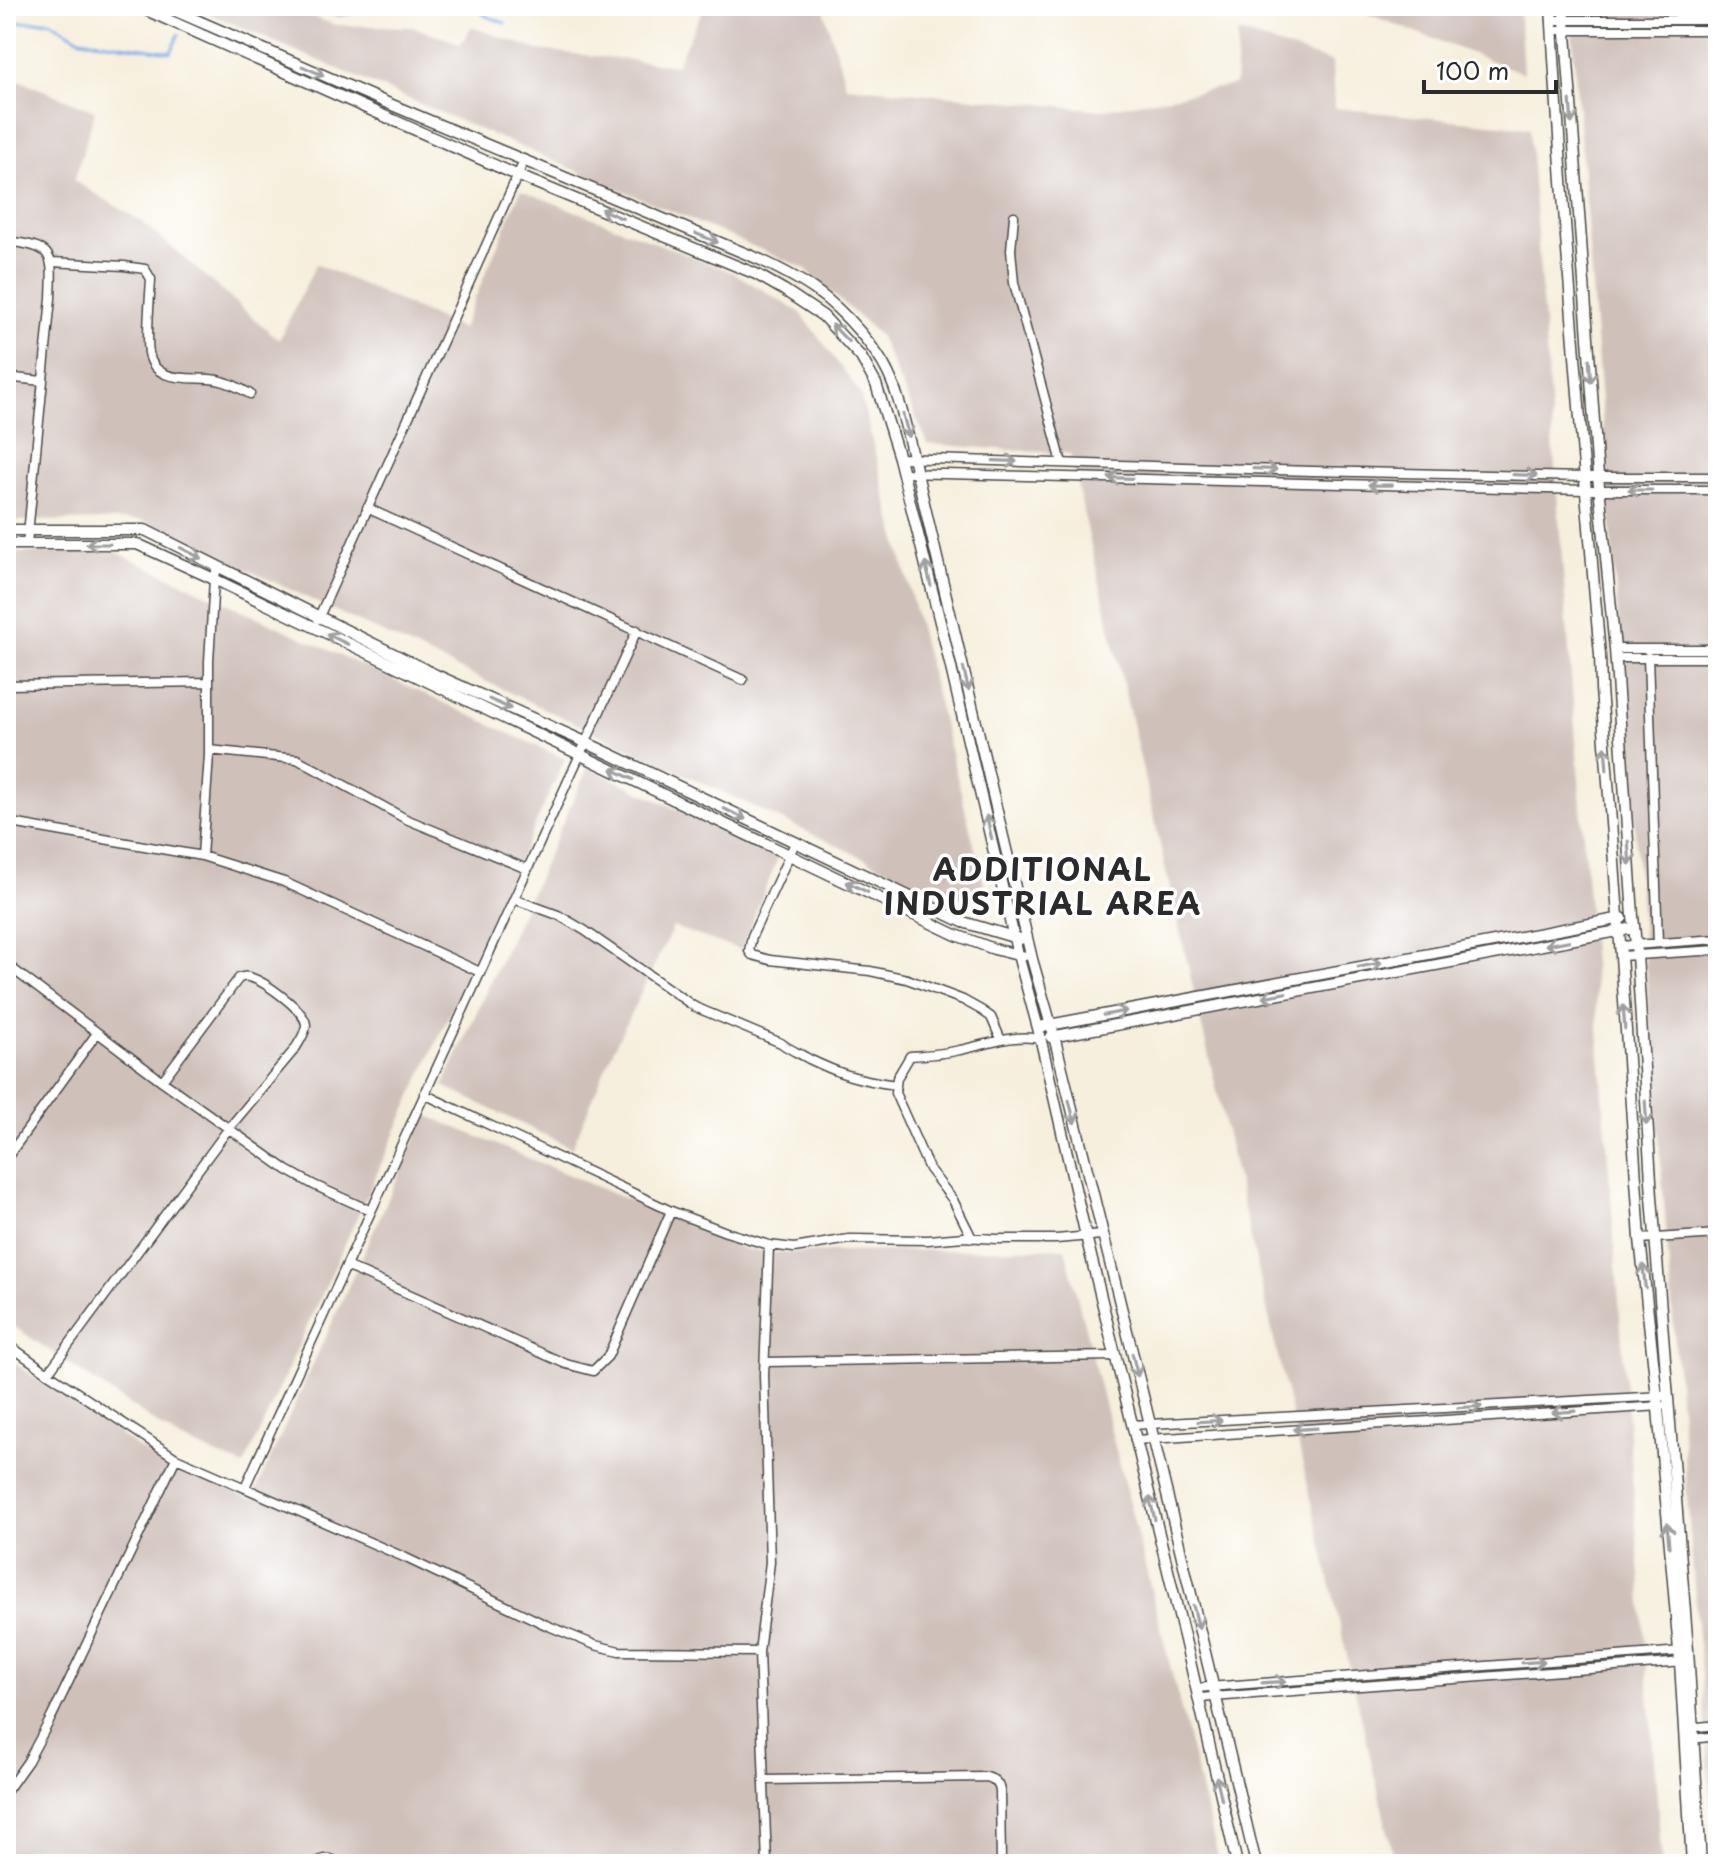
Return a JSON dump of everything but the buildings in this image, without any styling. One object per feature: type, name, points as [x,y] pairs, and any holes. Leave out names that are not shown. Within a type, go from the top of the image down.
[{"type":"street","points":[[137,6],[519,176],[746,269],[812,308],[844,337],[871,373],[899,458],[949,657],[1237,1864]]},
{"type":"street","points":[[164,6],[761,260],[821,293],[841,311],[883,364],[897,395],[914,458],[1032,959],[1150,1424],[1254,1864]]},
{"type":"street","points":[[1551,6],[1561,178],[1600,655],[1640,1239],[1684,1656]]},
{"type":"street","points":[[1564,6],[1599,490],[1615,654],[1637,950],[1652,1197],[1670,1400],[1692,1864]]},
{"type":"street","points":[[1552,25],[1718,20]]},
{"type":"street","points":[[1565,25],[1718,30]]},
{"type":"street","points":[[316,622],[524,161]]},
{"type":"street","points":[[1014,216],[1011,250],[1014,283],[1062,463]]},
{"type":"street","points":[[6,241],[36,245],[47,252],[52,262],[27,544]]},
{"type":"street","points":[[52,262],[145,269],[151,279],[148,351],[152,363],[168,376],[216,380],[235,385],[250,394]]},
{"type":"street","points":[[6,377],[42,381]]},
{"type":"street","points":[[899,458],[1584,477],[1718,477]]},
{"type":"street","points":[[903,473],[1585,490],[1718,490]]},
{"type":"street","points":[[1426,473],[1428,486]]},
{"type":"street","points":[[367,508],[743,680]]},
{"type":"street","points":[[6,530],[145,530],[218,566],[316,622],[580,754],[956,935],[1032,959]]},
{"type":"street","points":[[6,544],[137,544],[585,742],[963,922],[1028,941]]},
{"type":"street","points":[[202,856],[209,750],[214,579],[218,566]]},
{"type":"street","points":[[245,1487],[637,630]]},
{"type":"street","points":[[1615,654],[1718,649]]},
{"type":"street","points":[[1615,654],[1718,658]]},
{"type":"street","points":[[1648,657],[1658,943]]},
{"type":"street","points":[[6,685],[209,682]]},
{"type":"street","points":[[209,750],[297,759],[406,819],[527,869]]},
{"type":"street","points":[[6,822],[202,856],[284,882],[480,972]]},
{"type":"street","points":[[795,843],[752,936],[749,951],[752,955],[907,979],[981,1010],[991,1017],[1001,1040]]},
{"type":"street","points":[[514,899],[558,915],[584,930],[695,1007],[781,1043],[793,1052],[843,1075],[896,1085]]},
{"type":"street","points":[[1052,1031],[1633,916]]},
{"type":"street","points":[[972,1238],[953,1200],[929,1169],[895,1093],[897,1078],[910,1056],[934,1055],[1001,1040],[1634,928]]},
{"type":"street","points":[[1637,950],[1658,943],[1718,939]]},
{"type":"street","points":[[1620,951],[1718,950]]},
{"type":"street","points":[[6,964],[287,1170],[371,1211]]},
{"type":"street","points":[[48,1373],[229,1128],[295,1049],[306,1020],[256,979],[247,976],[239,978],[162,1081]]},
{"type":"street","points":[[6,1159],[97,1033]]},
{"type":"street","points":[[424,1094],[671,1211],[769,1245],[794,1248],[849,1239],[1056,1239],[1102,1235]]},
{"type":"street","points":[[346,1266],[566,1364],[593,1371],[608,1356],[671,1211]]},
{"type":"street","points":[[1640,1239],[1718,1234]]},
{"type":"street","points":[[767,1864],[759,1652],[770,1562],[765,1362],[769,1245]]},
{"type":"street","points":[[6,1343],[176,1458],[406,1558],[546,1625],[595,1645],[619,1651],[759,1652]]},
{"type":"street","points":[[765,1362],[1115,1356]]},
{"type":"street","points":[[1135,1440],[1670,1400]]},
{"type":"street","points":[[1132,1425],[1657,1401]]},
{"type":"street","points":[[6,1792],[28,1761],[51,1718],[176,1458]]},
{"type":"street","points":[[1198,1693],[1684,1656]]},
{"type":"street","points":[[1688,1733],[1718,1725]]},
{"type":"street","points":[[1688,1733],[1718,1736]]},
{"type":"street","points":[[1688,1733],[1701,1864]]},
{"type":"street","points":[[764,1780],[987,1777],[997,1782],[1000,1791],[1001,1864]]},
{"type":"street","points":[[316,1864],[325,1858],[342,1864]]},
{"type":"shaded area","points":[[200,6],[281,6],[336,25],[413,27],[461,44],[471,27],[538,50],[676,65],[705,6],[812,6],[824,10],[846,86],[1101,110],[1235,85],[1238,32],[1332,62],[1334,108],[1529,128],[1662,1864],[1395,1864],[1070,454],[928,444],[879,335],[804,268],[198,9]]},
{"type":"shaded area","points":[[1347,6],[1519,6],[1523,73]]},
{"type":"shaded area","points":[[1570,6],[1718,6],[1718,1864],[1716,1864]]},
{"type":"shaded area","points":[[6,75],[95,111],[74,181],[141,221],[279,340],[316,264],[462,329],[521,190],[734,273],[801,313],[860,393],[986,892],[953,900],[141,520],[6,521]]},
{"type":"shaded area","points":[[116,552],[565,759],[244,1466],[178,1438],[6,1321],[6,553]]},
{"type":"shaded area","points":[[588,767],[778,857],[741,950],[673,927],[613,1050],[572,1148],[443,1086]]},
{"type":"shaded area","points":[[426,1115],[745,1249],[775,1253],[1065,1248],[1220,1864],[6,1864],[6,1357],[156,1460],[252,1499]]},
{"type":"waterway","points":[[303,6],[307,12],[340,15],[392,6]]},
{"type":"waterway","points":[[474,6],[486,16],[505,23]]},
{"type":"waterway","points":[[6,23],[50,21],[80,39],[171,52],[179,34]]},
{"type":"district","name":"ADDITIONAL INDUSTRIAL AREA","points":[[1043,888]]}]
